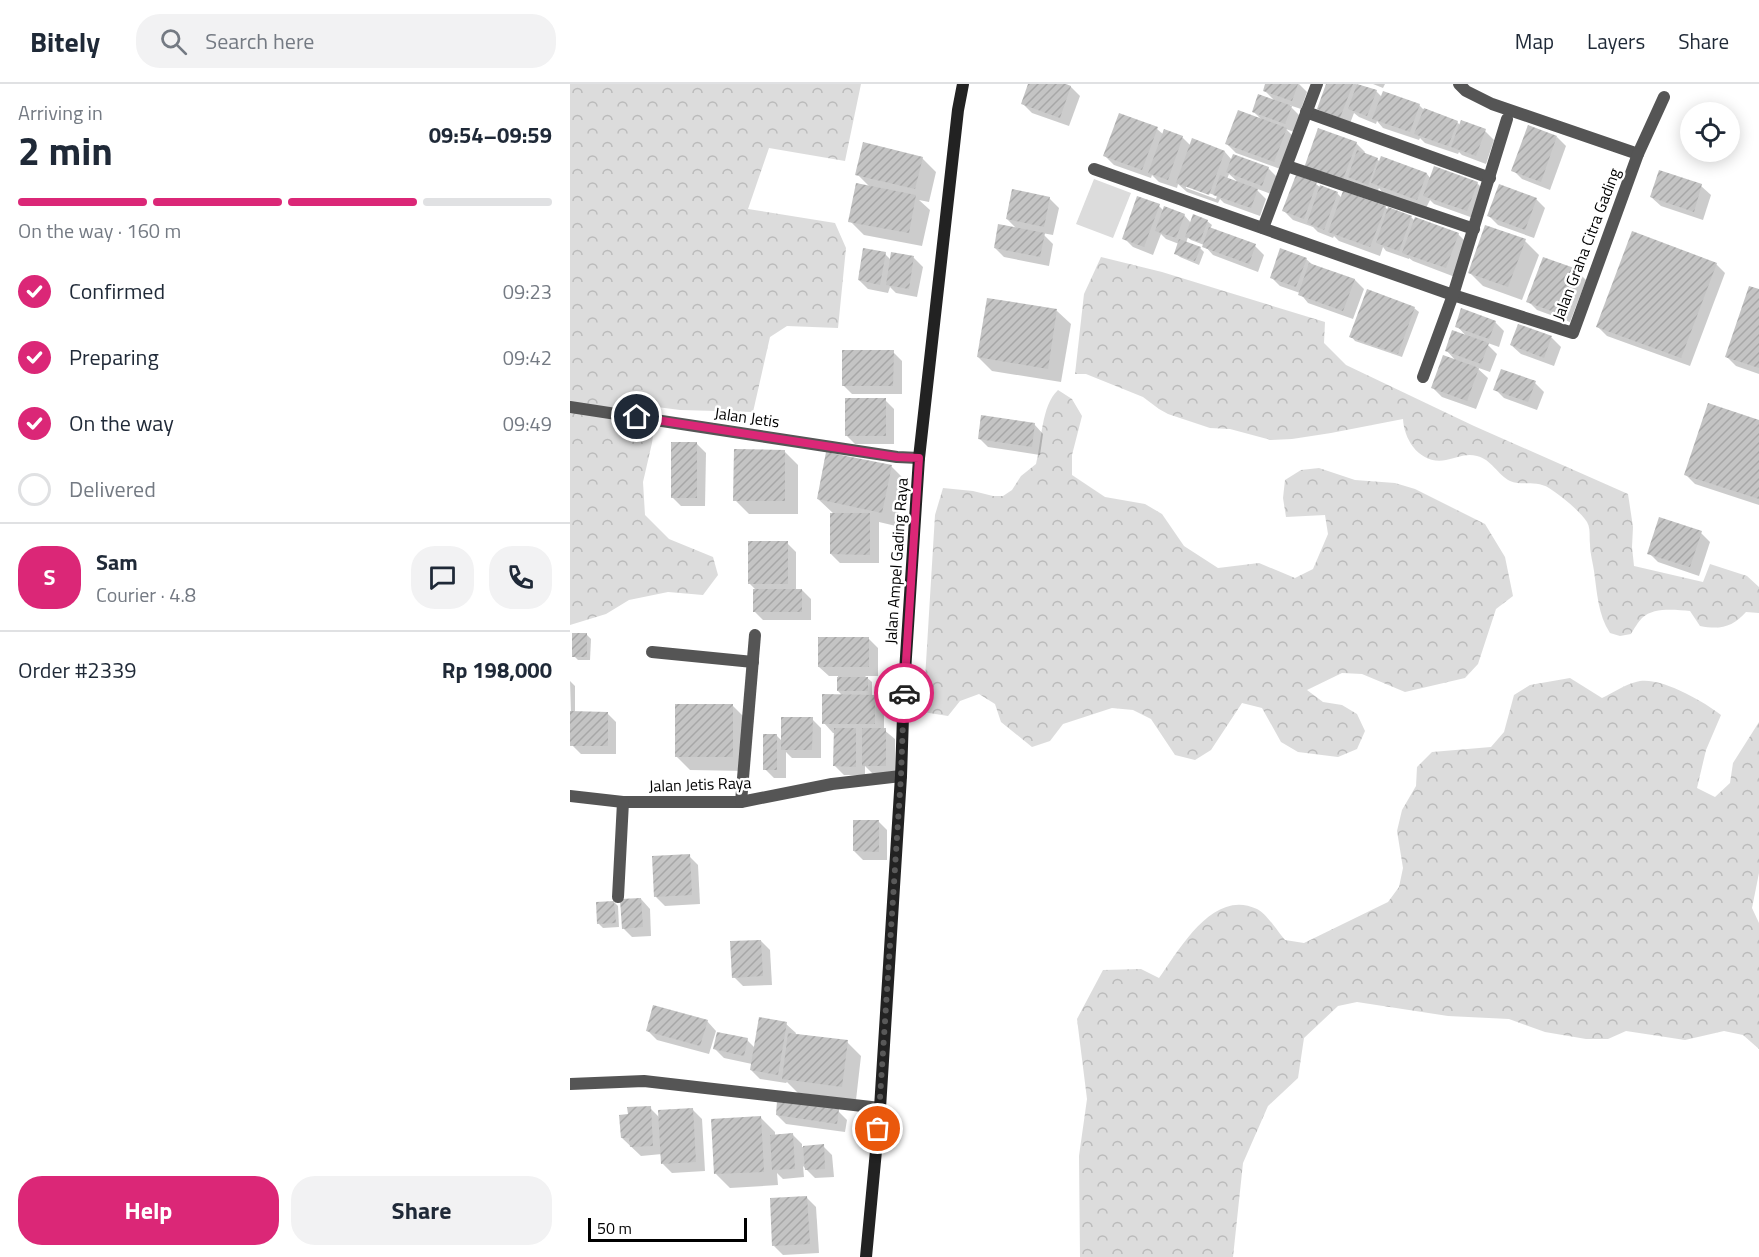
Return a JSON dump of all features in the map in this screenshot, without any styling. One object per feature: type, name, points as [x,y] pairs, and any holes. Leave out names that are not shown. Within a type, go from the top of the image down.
[{"type":"main road","name":"Jalan Ampel Gading Raya","points":[[866,1257],[880,1108],[919,458],[958,110],[963,84]]},
{"type":"street","points":[[1263,228],[1317,84]]},
{"type":"street","points":[[1459,84],[1466,91],[1492,104],[1638,154],[1664,97]]},
{"type":"street","points":[[1306,112],[1490,178]]},
{"type":"street","points":[[1423,377],[1453,295],[1507,119]]},
{"type":"street","name":"Jalan Graha Citra Gading","points":[[1094,169],[1453,295],[1573,333],[1638,154]]},
{"type":"street","points":[[1287,166],[1474,229]]},
{"type":"street","name":"Jalan Jetis","points":[[570,407],[897,457],[919,458]]},
{"type":"street","points":[[741,802],[755,635]]},
{"type":"street","points":[[652,652],[753,662]]},
{"type":"street","name":"Jalan Jetis Raya","points":[[570,796],[623,802],[741,802],[832,784],[901,776]]},
{"type":"street","points":[[618,897],[623,802]]},
{"type":"street","points":[[570,1084],[644,1082],[880,1108]]},
{"type":"green space","points":[[570,84],[861,84],[845,161],[769,148],[748,209],[835,223],[846,248],[838,328],[787,326],[770,337],[753,412],[657,407],[643,482],[645,515],[669,539],[713,557],[718,575],[703,595],[668,592],[629,600],[606,614],[570,625]]},
{"type":"green space","points":[[1094,179],[1131,193],[1113,238],[1076,224]]},
{"type":"green space","points":[[1101,257],[1162,272],[1325,322],[1324,343],[1346,365],[1474,426],[1628,494],[1633,527],[1634,566],[1703,582],[1710,564],[1747,576],[1759,587],[1759,613],[1746,612],[1731,624],[1714,628],[1700,626],[1690,611],[1659,611],[1642,618],[1631,634],[1620,636],[1610,633],[1599,603],[1588,525],[1575,508],[1549,488],[1539,484],[1510,481],[1486,460],[1473,455],[1437,461],[1428,459],[1410,443],[1403,419],[1331,433],[1271,440],[1230,429],[1210,428],[1168,414],[1143,397],[1086,374],[1075,374],[1084,294]]},
{"type":"green space","points":[[1058,390],[1072,399],[1082,416],[1072,455],[1072,475],[1105,497],[1145,504],[1162,514],[1184,546],[1218,568],[1259,563],[1295,578],[1313,569],[1328,534],[1325,515],[1286,517],[1283,498],[1285,480],[1301,470],[1319,468],[1355,480],[1395,483],[1415,489],[1485,524],[1505,557],[1513,596],[1496,609],[1478,664],[1465,678],[1405,692],[1362,674],[1342,673],[1307,690],[1323,702],[1342,705],[1357,714],[1365,731],[1357,749],[1338,757],[1298,752],[1281,742],[1262,708],[1242,703],[1211,750],[1195,760],[1175,755],[1151,719],[1133,710],[1112,708],[1063,724],[1050,741],[1032,747],[1001,722],[995,704],[979,694],[960,701],[948,716],[923,712],[935,515],[943,488],[993,496],[1003,496],[1012,490],[1021,476],[1036,464],[1045,414],[1052,397]]},
{"type":"green space","points":[[1570,678],[1602,698],[1636,682],[1656,682],[1692,697],[1721,715],[1706,750],[1697,788],[1715,797],[1730,783],[1733,763],[1759,722],[1759,873],[1752,908],[1759,923],[1759,1049],[1743,1035],[1724,1031],[1685,1040],[1626,1031],[1608,1039],[1586,1039],[1545,1032],[1509,1019],[1448,1016],[1357,1002],[1338,1006],[1304,1038],[1298,1078],[1268,1106],[1243,1163],[1233,1257],[1080,1257],[1079,1156],[1087,1099],[1077,1019],[1103,970],[1141,969],[1159,978],[1199,925],[1212,914],[1226,907],[1241,905],[1257,909],[1268,918],[1285,940],[1304,943],[1388,902],[1399,887],[1403,868],[1397,831],[1402,810],[1416,786],[1417,767],[1432,752],[1491,747],[1504,732],[1514,695],[1530,685]]},
{"type":"building","points":[[1028,84],[1071,86],[1060,118],[1021,104]]},
{"type":"building","points":[[1265,84],[1298,84],[1292,101],[1263,91]]},
{"type":"building","points":[[1326,84],[1353,84],[1340,118],[1317,109]]},
{"type":"building","points":[[1357,84],[1377,90],[1367,116],[1348,109]]},
{"type":"building","points":[[1383,91],[1420,104],[1410,132],[1372,119]]},
{"type":"building","points":[[1258,94],[1292,106],[1285,124],[1252,112]]},
{"type":"building","points":[[1424,108],[1458,121],[1448,146],[1414,134]]},
{"type":"building","points":[[1238,110],[1287,128],[1274,162],[1225,144]]},
{"type":"building","points":[[1119,113],[1158,127],[1142,170],[1103,156]]},
{"type":"building","points":[[1461,120],[1486,129],[1476,156],[1451,147]]},
{"type":"building","points":[[1528,125],[1557,136],[1541,182],[1511,171]]},
{"type":"building","points":[[1318,128],[1357,142],[1342,182],[1304,168]]},
{"type":"building","points":[[1164,129],[1183,136],[1168,180],[1148,173]]},
{"type":"building","points":[[1192,138],[1225,151],[1209,195],[1176,183]]},
{"type":"building","points":[[863,142],[923,157],[915,189],[855,175]]},
{"type":"building","points":[[1357,150],[1378,158],[1368,185],[1348,177]]},
{"type":"building","points":[[1233,154],[1269,167],[1262,186],[1226,172]]},
{"type":"building","points":[[1381,156],[1427,173],[1417,200],[1371,183]]},
{"type":"building","points":[[1434,166],[1478,182],[1467,211],[1423,196]]},
{"type":"building","points":[[1659,170],[1702,184],[1694,212],[1650,197]]},
{"type":"building","points":[[1220,175],[1258,189],[1251,208],[1213,195]]},
{"type":"building","points":[[1296,175],[1317,182],[1304,219],[1282,211]]},
{"type":"building","points":[[856,183],[916,195],[909,233],[848,222]]},
{"type":"building","points":[[1499,184],[1537,198],[1525,230],[1487,216]]},
{"type":"building","points":[[1320,185],[1338,192],[1324,230],[1307,223]]},
{"type":"building","points":[[1012,189],[1050,197],[1044,227],[1006,219]]},
{"type":"building","points":[[1343,191],[1386,206],[1370,247],[1328,232]]},
{"type":"building","points":[[1137,196],[1160,204],[1144,247],[1122,239]]},
{"type":"building","points":[[1164,206],[1185,214],[1176,238],[1155,231]]},
{"type":"building","points":[[1388,207],[1412,216],[1399,251],[1376,243]]},
{"type":"building","points":[[1193,214],[1208,220],[1200,242],[1185,237]]},
{"type":"building","points":[[1415,217],[1459,233],[1446,268],[1402,253]]},
{"type":"building","points":[[998,224],[1045,233],[1040,257],[994,248]]},
{"type":"building","points":[[1485,225],[1526,239],[1508,287],[1468,273]]},
{"type":"building","points":[[1209,227],[1256,244],[1249,264],[1202,247]]},
{"type":"building","points":[[1632,231],[1717,263],[1681,358],[1596,327]]},
{"type":"building","points":[[1179,239],[1201,247],[1195,261],[1174,254]]},
{"type":"building","points":[[863,248],[886,252],[880,285],[858,280]]},
{"type":"building","points":[[1280,248],[1307,258],[1296,287],[1270,278]]},
{"type":"building","points":[[891,252],[914,256],[909,289],[886,285]]},
{"type":"building","points":[[1543,257],[1577,269],[1560,314],[1526,302]]},
{"type":"building","points":[[1309,263],[1355,279],[1343,311],[1298,295]]},
{"type":"building","points":[[1749,286],[1759,289],[1759,368],[1725,357]]},
{"type":"building","points":[[1367,289],[1415,307],[1398,354],[1349,337]]},
{"type":"building","points":[[987,298],[1057,309],[1048,369],[977,357]]},
{"type":"building","points":[[1461,308],[1496,321],[1489,339],[1455,327]]},
{"type":"building","points":[[1518,324],[1552,336],[1544,358],[1510,345]]},
{"type":"building","points":[[1452,330],[1489,343],[1481,364],[1445,351]]},
{"type":"building","points":[[842,350],[894,350],[893,386],[842,386]]},
{"type":"building","points":[[1443,355],[1479,368],[1467,401],[1431,388]]},
{"type":"building","points":[[1501,369],[1536,381],[1528,402],[1493,390]]},
{"type":"building","points":[[845,398],[886,398],[886,436],[845,436]]},
{"type":"building","points":[[1708,403],[1759,420],[1759,499],[1684,475]]},
{"type":"building","points":[[981,415],[1035,423],[1032,447],[978,439]]},
{"type":"building","points":[[671,442],[697,442],[697,498],[671,498]]},
{"type":"building","points":[[734,449],[785,450],[785,501],[733,501]]},
{"type":"building","points":[[826,452],[892,465],[882,513],[817,499]]},
{"type":"building","points":[[830,513],[870,513],[870,555],[830,554]]},
{"type":"building","points":[[1659,517],[1702,531],[1690,567],[1647,554]]},
{"type":"building","points":[[748,541],[788,541],[788,584],[748,584]]},
{"type":"building","points":[[753,589],[802,589],[802,612],[753,612]]},
{"type":"building","points":[[572,633],[587,633],[587,657],[572,657]]},
{"type":"building","points":[[818,637],[869,637],[869,667],[818,667]]},
{"type":"building","points":[[837,677],[868,677],[868,691],[837,691]]},
{"type":"building","points":[[822,694],[875,695],[875,724],[822,724]]},
{"type":"building","points":[[675,704],[733,704],[733,757],[675,757]]},
{"type":"building","points":[[570,711],[608,712],[608,746],[570,746]]},
{"type":"building","points":[[781,717],[813,717],[812,750],[781,750]]},
{"type":"building","points":[[834,728],[856,728],[856,767],[833,766]]},
{"type":"building","points":[[862,728],[886,728],[886,766],[862,766]]},
{"type":"building","points":[[763,734],[777,734],[777,770],[763,770]]},
{"type":"building","points":[[853,820],[879,820],[879,852],[853,851]]},
{"type":"building","points":[[690,854],[692,895],[654,897],[652,856]]},
{"type":"building","points":[[641,898],[643,927],[622,929],[620,899]]},
{"type":"building","points":[[614,901],[616,923],[597,924],[596,902]]},
{"type":"building","points":[[761,940],[763,976],[732,978],[730,941]]},
{"type":"building","points":[[653,1005],[708,1020],[700,1046],[646,1031]]},
{"type":"building","points":[[759,1017],[787,1022],[778,1075],[750,1070]]},
{"type":"building","points":[[717,1032],[748,1038],[744,1056],[713,1049]]},
{"type":"building","points":[[788,1033],[848,1040],[842,1087],[782,1079]]},
{"type":"building","points":[[777,1101],[839,1109],[837,1124],[776,1115]]},
{"type":"building","points":[[651,1106],[653,1146],[630,1147],[629,1138],[621,1138],[619,1115],[628,1114],[627,1107]]},
{"type":"building","points":[[693,1108],[696,1162],[661,1164],[658,1110]]},
{"type":"building","points":[[761,1116],[764,1172],[714,1174],[711,1119]]},
{"type":"building","points":[[793,1133],[795,1169],[772,1170],[770,1135]]},
{"type":"building","points":[[824,1144],[825,1169],[805,1170],[803,1146]]},
{"type":"building","points":[[807,1196],[810,1244],[772,1246],[770,1198]]},
{"type":"way so far","points":[[878,1129],[901,776],[904,693]]},
{"type":"route","points":[[637,417],[897,457],[919,458],[904,693]]}]
